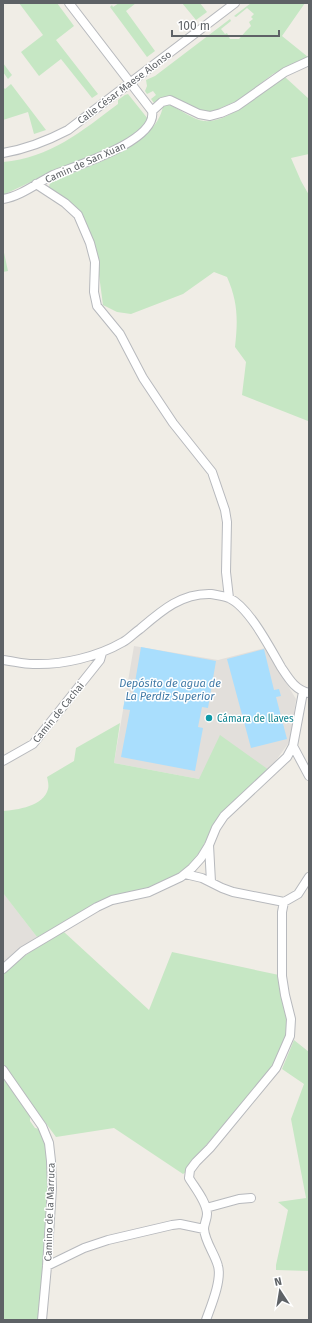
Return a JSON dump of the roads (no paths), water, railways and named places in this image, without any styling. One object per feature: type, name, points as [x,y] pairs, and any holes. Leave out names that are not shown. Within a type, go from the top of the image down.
[{"type":"street","points":[[69,3],[152,111],[162,102],[170,100],[199,114],[210,116],[221,113],[237,106],[285,72],[309,61]]},
{"type":"street","name":"Calle César Maese Alonso","points":[[3,153],[20,150],[46,141],[68,130],[235,3]]},
{"type":"street","name":"Camin de San Xuan","points":[[3,199],[8,198],[52,176],[118,149],[138,136],[148,126],[153,116],[152,111]]},
{"type":"street","points":[[36,184],[66,203],[78,215],[90,243],[95,262],[94,292],[97,306],[120,334],[143,378],[174,423],[212,472],[225,510],[227,522],[226,572],[229,598]]},
{"type":"street","points":[[3,660],[32,664],[47,664],[102,653],[124,641],[175,602],[189,597],[211,594],[229,598],[237,604],[252,621],[292,684],[306,692],[293,746],[287,757],[224,816],[216,828],[209,845],[192,868],[163,887],[149,892],[112,900],[97,907],[23,951],[3,969]]},
{"type":"street","name":"Camín de Cachai","points":[[3,761],[33,744],[100,660],[102,653]]},
{"type":"street","points":[[293,746],[309,776]]},
{"type":"street","points":[[209,845],[211,882]]},
{"type":"street","points":[[185,874],[211,882],[234,892],[284,902],[299,895],[309,878]]},
{"type":"street","points":[[206,1320],[218,1282],[219,1272],[204,1229],[207,1214],[206,1208],[189,1178],[190,1170],[276,1068],[290,1036],[291,1019],[284,995],[282,976],[282,912],[284,902]]},
{"type":"street","name":"Camino de la Marruca","points":[[3,1070],[42,1126],[49,1143],[52,1188],[42,1320]]},
{"type":"street","points":[[206,1208],[239,1199],[251,1198]]},
{"type":"street","points":[[47,1266],[84,1248],[122,1236],[180,1224],[204,1229]]},
{"type":"water","name":"Depósito de agua de La Perdiz Superior","points":[[141,647],[216,661],[208,708],[202,707],[198,727],[203,728],[195,771],[121,757],[130,710],[123,709],[126,693],[133,694]]},
{"type":"water","points":[[264,649],[274,690],[279,689],[281,696],[276,697],[287,739],[251,748],[227,659]]},
{"type":"place","name":"Cámara de llaves","points":[[209,718]]}]
